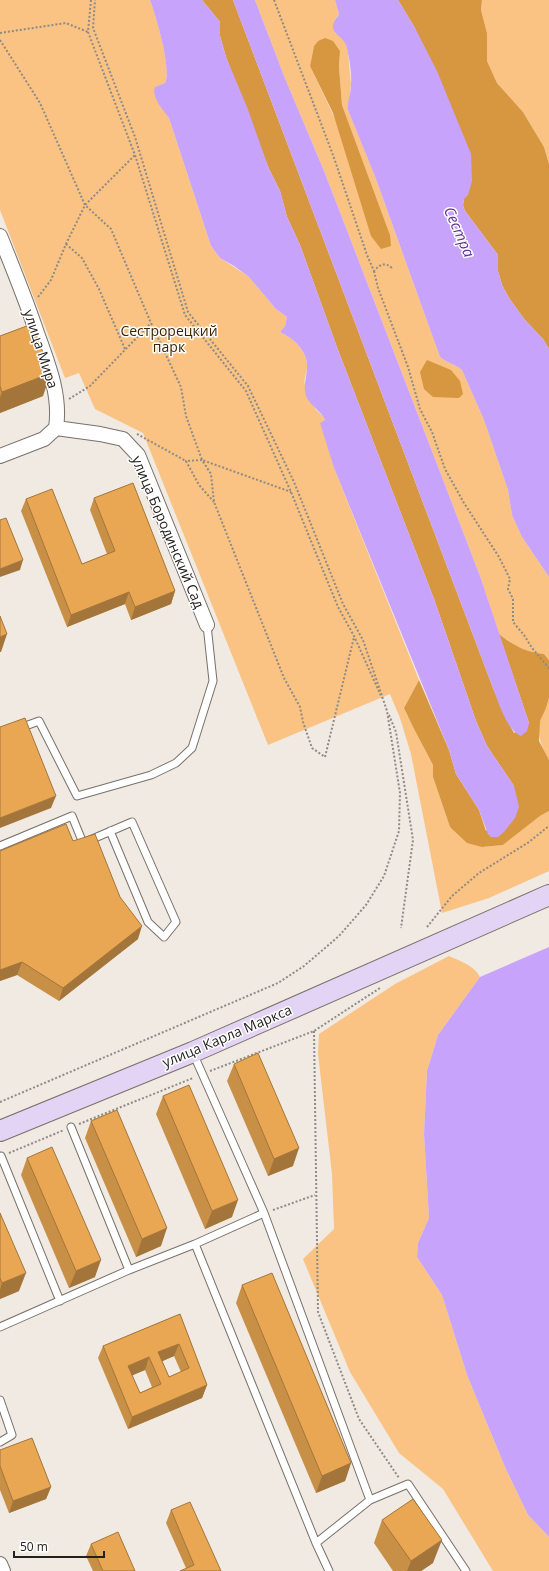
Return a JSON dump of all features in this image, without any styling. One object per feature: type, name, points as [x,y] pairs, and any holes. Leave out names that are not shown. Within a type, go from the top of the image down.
[{"type":"street","name":"улица Мира","points":[[0,236],[29,309],[52,376],[58,406],[56,428]]},
{"type":"street","points":[[0,456],[44,439],[56,428]]},
{"type":"street","name":"улица Бородинский Сад","points":[[56,428],[100,434],[123,439],[138,455],[207,625]]},
{"type":"street","name":"улица Карла Маркса","points":[[0,1131],[193,1052],[549,895]]},
{"type":"lane","points":[[13,731],[40,721],[77,796],[151,775],[176,763],[192,748],[213,680],[207,625]]},
{"type":"lane","points":[[0,846],[72,816],[83,843],[110,831],[132,822],[176,922],[164,937],[148,922],[110,831]]},
{"type":"lane","points":[[193,1052],[264,1213],[370,1500]]},
{"type":"lane","points":[[71,1127],[129,1270]]},
{"type":"lane","points":[[1,1156],[60,1301]]},
{"type":"lane","points":[[0,1327],[264,1213]]},
{"type":"lane","points":[[195,1244],[316,1543],[329,1571]]},
{"type":"lane","points":[[0,1400],[12,1435],[0,1442]]},
{"type":"lane","points":[[316,1543],[370,1500],[408,1484],[466,1571]]},
{"type":"path","points":[[91,0],[88,32],[135,155],[185,315],[246,391],[292,492],[338,607],[354,636],[396,732],[413,840],[401,928]]},
{"type":"path","points":[[0,1102],[278,983],[304,966],[339,936],[366,905],[384,876],[398,831],[400,793],[387,712],[363,640],[343,604],[294,482],[248,386],[188,312],[135,137],[93,28],[95,0]]},
{"type":"path","points":[[274,0],[333,155],[374,271],[378,288],[408,367],[420,409],[432,432],[445,469],[464,503],[496,552],[510,579],[508,589],[513,599],[514,622],[532,648],[549,668]]},
{"type":"path","points":[[0,33],[66,23],[88,32]]},
{"type":"path","points":[[0,40],[40,103],[85,205],[111,229],[151,323],[181,387],[186,416],[202,460],[211,474],[214,502],[284,678],[300,707],[302,722],[312,748],[325,756],[354,636]]},
{"type":"path","points":[[29,309],[51,280],[66,244],[85,205],[135,155]]},
{"type":"path","points":[[66,244],[82,258],[86,265],[99,290],[125,349]]},
{"type":"path","points":[[374,271],[383,264],[392,268]]},
{"type":"path","points":[[58,406],[90,386],[151,323]]},
{"type":"path","points":[[214,502],[199,485],[186,461],[202,460],[292,492]]},
{"type":"path","points":[[427,927],[452,896],[479,873],[529,842],[549,826]]},
{"type":"path","points":[[1,1156],[202,1074],[314,1031],[381,988]]},
{"type":"path","points":[[314,1031],[315,1194],[318,1312],[359,1419],[404,1485]]},
{"type":"path","points":[[264,1213],[315,1194]]},
{"type":"green space","name":"Сестрорецкий парк","points":[[0,0],[150,0],[165,55],[167,76],[165,83],[158,86],[157,99],[169,118],[211,246],[220,258],[248,276],[276,309],[287,317],[285,326],[280,332],[295,341],[305,356],[307,361],[305,379],[306,391],[313,406],[325,420],[321,423],[334,468],[419,680],[404,708],[433,765],[433,777],[450,827],[482,847],[503,845],[540,816],[549,811],[549,871],[489,898],[442,913],[411,754],[400,718],[390,694],[268,745],[143,433],[95,409],[79,373],[65,378],[0,210]]},
{"type":"green space","points":[[255,0],[335,0],[339,14],[335,20],[335,32],[345,41],[348,53],[351,84],[348,110],[376,179],[440,357],[462,370],[484,420],[508,490],[512,515],[522,537],[549,577],[549,660],[544,654],[530,653],[516,646],[499,634],[480,576],[353,246],[324,171],[284,76]],"holes":[[[318,41],[340,51],[339,67],[342,105],[390,235],[310,66],[314,46]]]},
{"type":"green space","points":[[482,0],[549,0],[549,164],[544,147],[523,112],[497,83],[487,61],[487,33],[481,10]]},
{"type":"green space","points":[[549,698],[549,760],[542,746],[539,735],[539,724]]},
{"type":"green space","points":[[449,956],[471,967],[480,977],[438,1035],[427,1071],[424,1134],[429,1218],[418,1243],[417,1257],[442,1295],[467,1375],[505,1467],[528,1515],[549,1537],[549,1571],[493,1571],[443,1489],[399,1453],[350,1372],[303,1259],[334,1229],[332,1174],[318,1054],[319,1034],[395,984]]},
{"type":"shaded area","points":[[202,0],[233,0],[493,688],[514,733],[529,723],[499,634],[520,648],[531,652],[544,654],[549,660],[549,698],[540,721],[539,741],[549,760],[549,811],[540,816],[503,845],[482,847],[467,843],[450,827],[433,777],[433,765],[404,708],[419,680],[449,750],[456,774],[479,810],[486,831],[514,786],[487,746],[476,721],[434,599],[338,350],[300,245],[287,217],[280,191],[269,169],[226,57],[220,36],[220,22]]},
{"type":"shaded area","points":[[398,0],[482,0],[481,10],[487,33],[487,61],[497,83],[523,112],[544,147],[549,164],[549,349],[543,339],[525,320],[509,298],[502,285],[498,271],[498,255],[465,211],[463,205],[464,199],[415,28]]},
{"type":"shaded area","points":[[325,38],[333,41],[340,51],[339,67],[342,105],[390,235],[391,246],[381,249],[371,236],[333,113],[310,66],[314,46],[318,41]]},
{"type":"shaded area","points":[[427,360],[451,370],[460,381],[463,394],[459,398],[433,397],[424,389],[420,372]]},
{"type":"water","points":[[150,0],[202,0],[220,22],[220,36],[226,57],[247,107],[269,169],[280,191],[287,217],[300,245],[338,350],[434,599],[476,721],[487,746],[514,786],[519,807],[515,818],[498,837],[491,837],[488,834],[479,810],[456,774],[449,750],[334,468],[320,423],[325,420],[307,398],[305,382],[307,361],[302,350],[295,341],[280,332],[285,326],[287,317],[276,309],[248,276],[220,258],[211,246],[169,118],[158,103],[154,91],[155,87],[165,83],[167,76],[165,55]]},
{"type":"water","points":[[233,0],[255,0],[284,76],[324,171],[480,576],[529,723],[527,731],[521,736],[511,728],[501,708]]},
{"type":"water","name":"Сестра","points":[[335,0],[398,0],[415,28],[437,71],[471,154],[472,181],[468,195],[464,199],[463,205],[465,211],[498,255],[498,271],[502,285],[509,298],[525,320],[543,339],[549,349],[549,577],[522,537],[512,515],[508,490],[484,420],[462,370],[440,357],[376,179],[348,110],[351,88],[351,70],[346,45],[333,29],[334,22],[339,14]]},
{"type":"water","points":[[549,947],[549,1537],[528,1515],[505,1467],[467,1375],[442,1295],[417,1257],[418,1243],[429,1218],[424,1134],[427,1071],[438,1035],[480,977]]},
{"type":"building","points":[[32,324],[51,373],[2,392],[0,386],[0,336]]},
{"type":"building","points":[[133,483],[175,591],[135,607],[129,592],[71,615],[26,499],[52,489],[82,564],[115,551],[94,498]]},
{"type":"building","points":[[6,518],[23,560],[0,569],[0,520]]},
{"type":"building","points":[[0,616],[7,634],[0,637]]},
{"type":"building","points":[[25,718],[56,796],[0,818],[0,727]]},
{"type":"building","points":[[66,824],[73,841],[95,834],[120,897],[142,926],[63,988],[22,962],[0,970],[0,851]]},
{"type":"building","points":[[258,1053],[299,1148],[274,1159],[234,1064]]},
{"type":"building","points":[[189,1085],[238,1200],[212,1211],[163,1096]]},
{"type":"building","points":[[117,1110],[167,1228],[142,1239],[91,1121]]},
{"type":"building","points":[[52,1147],[101,1260],[76,1271],[27,1158]]},
{"type":"building","points":[[0,1213],[26,1273],[2,1283],[0,1278]]},
{"type":"building","points":[[272,1273],[351,1463],[322,1476],[242,1285]]},
{"type":"building","points":[[180,1314],[207,1385],[132,1417],[103,1346]],"holes":[[[179,1344],[189,1368],[169,1377],[158,1352]],[[149,1357],[161,1384],[140,1393],[128,1366]]]},
{"type":"building","points":[[32,1438],[51,1487],[13,1501],[0,1466],[0,1450]]},
{"type":"building","points":[[413,1499],[442,1540],[411,1561],[382,1520]]},
{"type":"building","points":[[190,1502],[221,1571],[180,1571],[194,1565],[171,1510]]},
{"type":"building","points":[[118,1532],[135,1571],[103,1571],[91,1544]]}]
